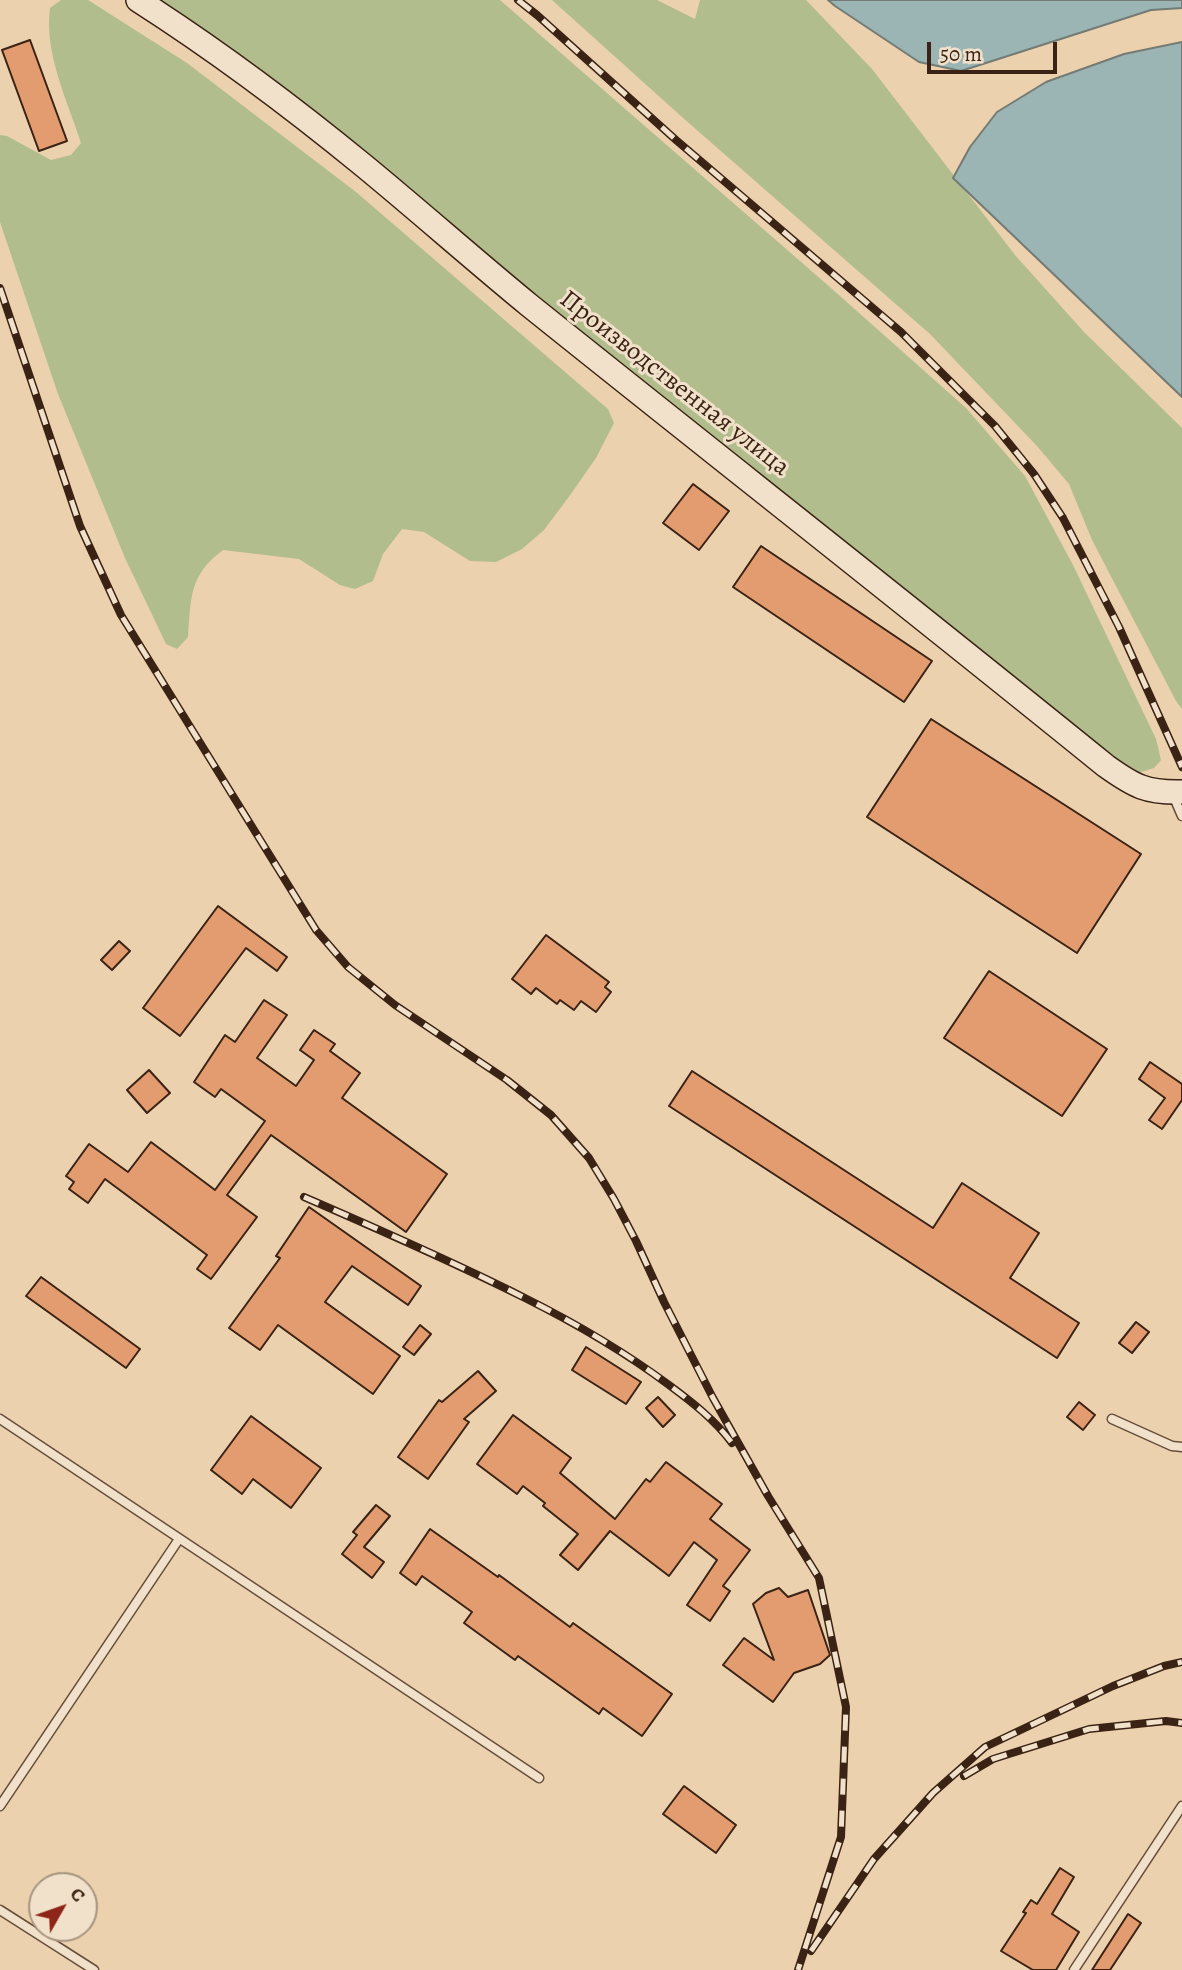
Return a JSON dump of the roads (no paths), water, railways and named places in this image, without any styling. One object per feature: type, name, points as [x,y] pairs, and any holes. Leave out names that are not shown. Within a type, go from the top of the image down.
[{"type":"street","name":"Производственная улица","points":[[138,0],[253,79],[341,147],[527,303],[1106,766],[1131,784],[1150,791],[1177,792]]},
{"type":"lane","points":[[1177,792],[1182,816]]},
{"type":"lane","points":[[0,1419],[539,1778]]},
{"type":"lane","points":[[1112,1419],[1172,1447],[1182,1447]]},
{"type":"lane","points":[[0,1806],[179,1539]]},
{"type":"lane","points":[[1074,1970],[1182,1806]]},
{"type":"lane","points":[[0,1910],[94,1970]]},
{"type":"water","points":[[828,0],[1182,0],[1182,8],[1151,10],[961,71],[919,62]]},
{"type":"water","points":[[1182,42],[1182,397],[953,178],[970,147],[997,112],[1046,82],[1124,54]]},
{"type":"railway","points":[[518,0],[676,140],[901,332],[995,426],[1034,474],[1063,518],[1119,627],[1182,767]]},
{"type":"railway","points":[[0,288],[80,526],[121,615],[316,930],[348,967],[395,1005],[507,1080],[551,1115],[589,1158],[636,1241],[713,1398],[768,1496],[819,1578],[846,1707],[841,1837],[798,1970]]},
{"type":"railway","points":[[304,1197],[469,1271],[580,1327],[678,1391],[711,1419],[732,1443]]},
{"type":"railway","points":[[811,1951],[874,1859],[933,1793],[985,1747],[1113,1686],[1164,1666],[1182,1662]]},
{"type":"railway","points":[[964,1776],[993,1759],[1089,1729],[1166,1721],[1182,1723]]}]
